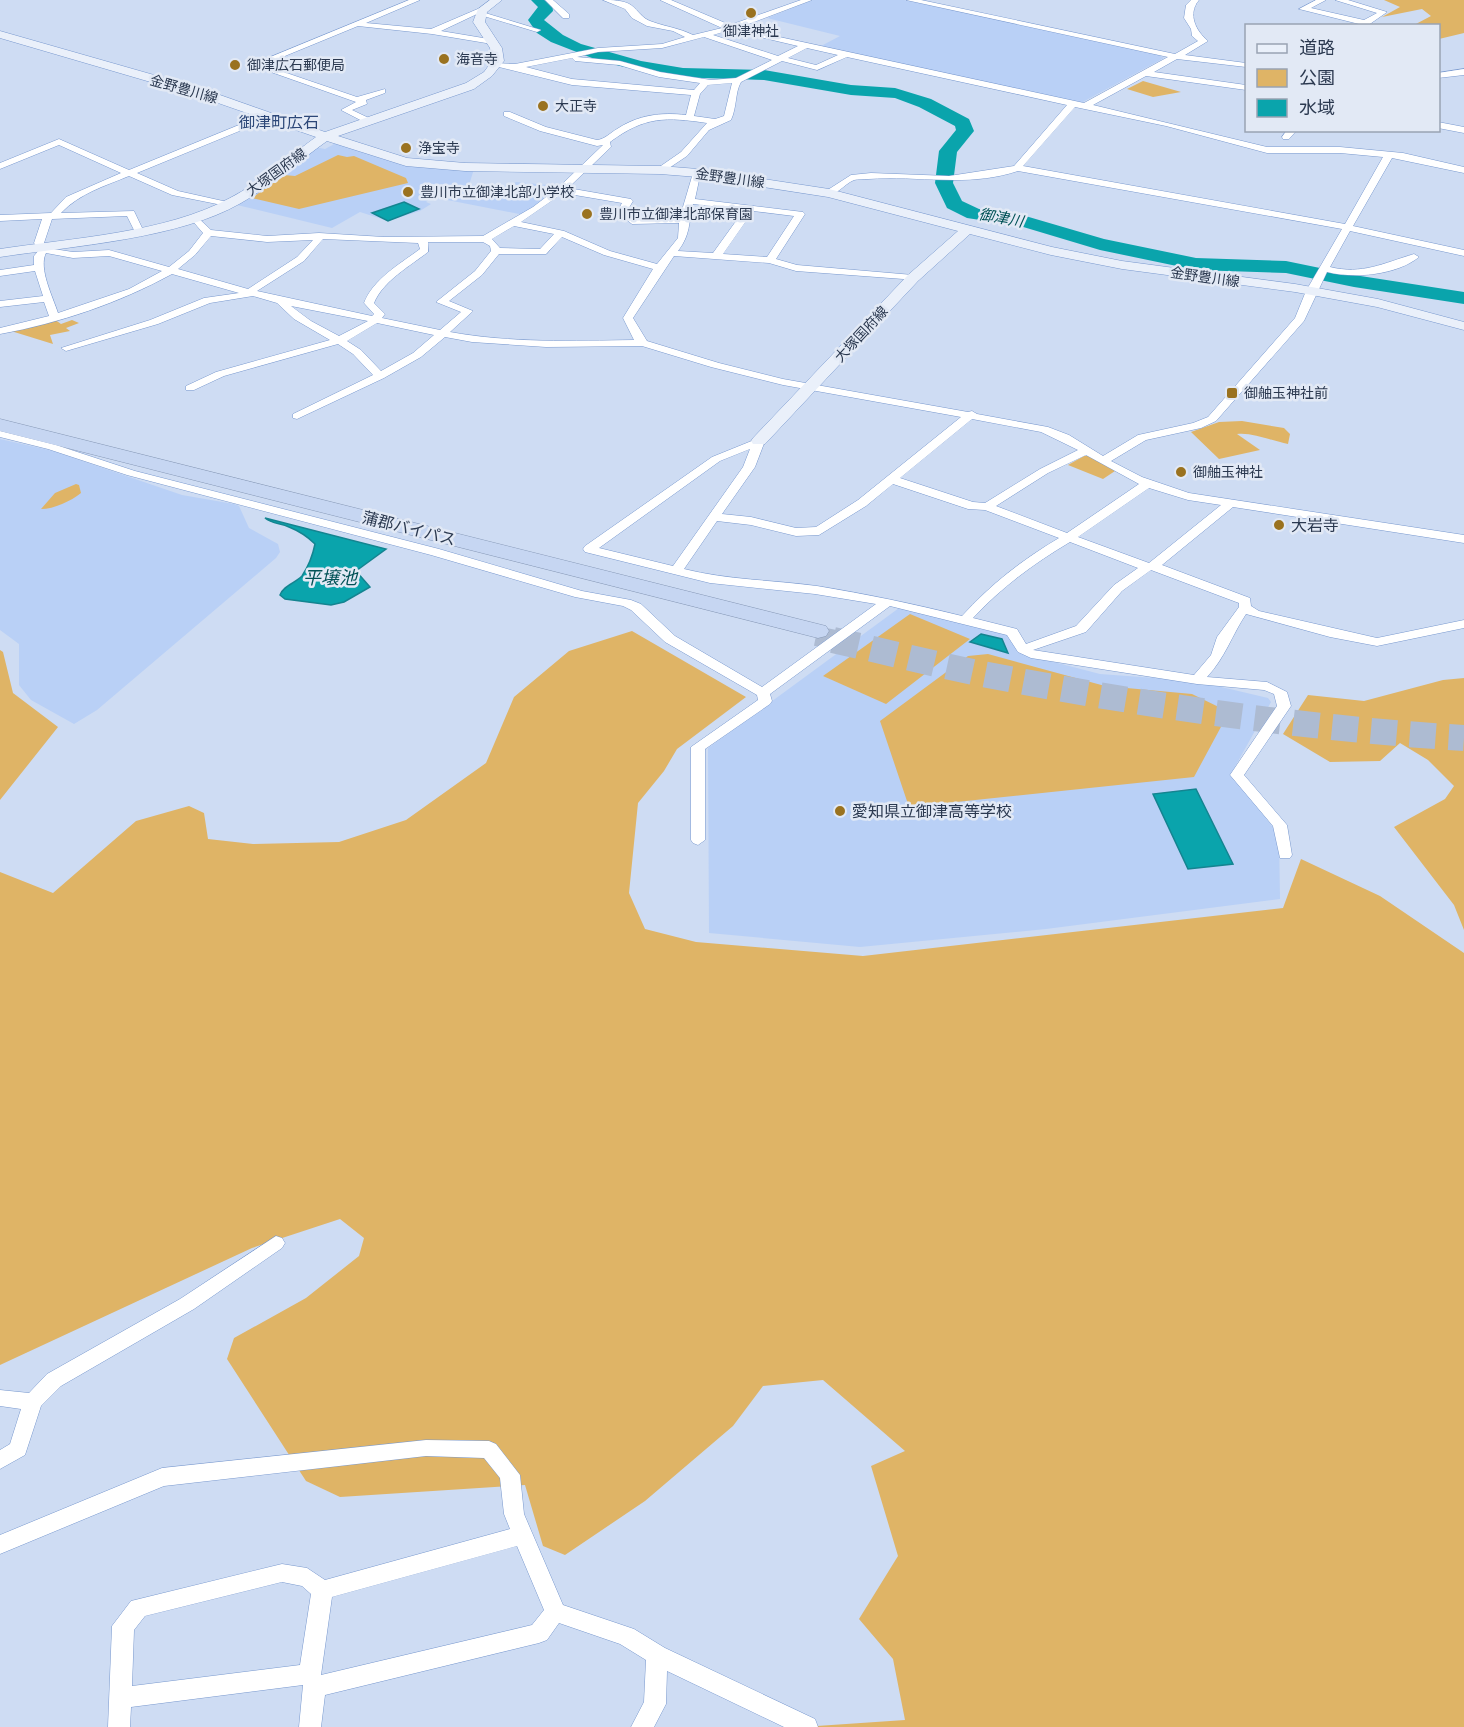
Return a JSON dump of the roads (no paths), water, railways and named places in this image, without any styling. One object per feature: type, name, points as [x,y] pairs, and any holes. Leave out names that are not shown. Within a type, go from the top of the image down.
[{"type":"highway","name":"蒲郡バイパス","points":[[8,431],[817,633]]},
{"type":"main road","points":[[488,7],[480,25],[498,52],[495,65]]},
{"type":"main road","name":"金野豊川線","points":[[0,34],[198,92],[394,159],[418,164],[660,170],[698,173],[830,193],[1050,251],[1122,265],[1313,287],[1464,326]]},
{"type":"main road","name":"大塚国府線","points":[[0,253],[139,232],[195,218],[229,205],[326,136],[470,86],[483,78],[495,65]]},
{"type":"main road","name":"大塚国府線","points":[[759,441],[913,279],[967,230]]},
{"type":"street","points":[[368,121],[345,110],[364,102],[255,65],[416,0]]},
{"type":"street","points":[[549,0],[566,16]]},
{"type":"street","points":[[607,0],[628,7],[635,16],[650,24],[675,29],[692,38]]},
{"type":"street","points":[[617,3],[629,0]]},
{"type":"street","points":[[664,0],[730,28],[1084,106],[1267,150],[1285,152],[1340,150],[1389,155],[1464,170]]},
{"type":"street","points":[[495,65],[518,66],[598,50],[655,48],[730,28],[808,0]]},
{"type":"street","points":[[910,0],[1174,56],[1245,65]]},
{"type":"street","points":[[1084,106],[1204,40],[1196,36],[1195,29],[1188,18],[1190,5],[1195,0]]},
{"type":"street","points":[[1322,0],[1303,9],[1363,24],[1383,12],[1339,0]]},
{"type":"street","points":[[432,32],[488,7],[537,30]]},
{"type":"street","points":[[356,25],[432,32],[492,42]]},
{"type":"street","points":[[702,34],[817,68],[845,55]]},
{"type":"street","points":[[566,57],[620,63],[659,74],[709,82],[738,80],[805,46]]},
{"type":"street","points":[[518,66],[572,82],[648,86],[696,93]]},
{"type":"street","points":[[1440,76],[1464,72]]},
{"type":"street","points":[[1144,74],[1245,88]]},
{"type":"street","points":[[507,114],[543,129],[597,143],[605,142],[625,125],[653,116],[713,121],[728,118],[734,104],[734,86],[738,80]]},
{"type":"street","points":[[689,118],[696,93],[705,83],[709,82]]},
{"type":"street","points":[[357,100],[382,91]]},
{"type":"street","points":[[1017,168],[1072,105]]},
{"type":"street","points":[[268,116],[69,199],[51,215],[39,243],[42,248],[73,255],[109,253],[209,279],[251,294],[472,339],[517,343],[643,343],[715,365],[810,387],[972,414],[1044,429],[1072,440],[1103,461],[1147,484],[1188,496],[1464,539]]},
{"type":"street","points":[[660,170],[695,144],[702,131],[713,121]]},
{"type":"street","points":[[1440,125],[1464,130]]},
{"type":"street","points":[[0,166],[59,142],[175,193],[229,205]]},
{"type":"street","points":[[195,218],[208,233],[267,239],[292,240],[319,236],[422,240],[485,239],[527,216],[561,190],[608,145],[605,142]]},
{"type":"street","points":[[1103,461],[1129,442],[1150,434],[1203,425],[1212,419],[1300,319],[1313,287],[1389,155]]},
{"type":"street","points":[[830,193],[851,178],[870,176],[949,179],[1005,172],[1017,168],[1347,227],[1464,253]]},
{"type":"street","points":[[643,343],[637,337],[628,318],[659,268],[683,238],[684,220],[698,173]]},
{"type":"street","points":[[561,190],[628,201],[622,213],[635,222],[684,220]]},
{"type":"street","points":[[690,201],[800,214],[770,260]]},
{"type":"street","points":[[716,256],[751,208]]},
{"type":"street","points":[[0,218],[131,213],[139,232]]},
{"type":"street","points":[[513,222],[561,233],[607,254],[659,268]]},
{"type":"street","points":[[0,331],[36,324],[54,316],[109,300],[171,270],[192,253],[208,233]]},
{"type":"street","points":[[496,251],[543,252],[561,233]]},
{"type":"street","points":[[251,294],[253,288],[290,267],[306,254],[317,243],[319,236]]},
{"type":"street","points":[[485,239],[494,245],[496,251]]},
{"type":"street","points":[[190,388],[217,374],[268,363],[339,341],[375,321],[380,314],[369,303],[369,298],[380,286],[425,250],[422,240]]},
{"type":"street","points":[[42,248],[39,267],[54,316]]},
{"type":"street","points":[[297,416],[380,376],[417,355],[468,311],[441,302],[478,276],[496,251]]},
{"type":"street","points":[[670,253],[770,260],[796,268],[913,279]]},
{"type":"street","points":[[1323,270],[1346,274],[1376,272],[1414,257]]},
{"type":"street","points":[[0,273],[39,267]]},
{"type":"street","points":[[66,348],[154,322],[208,300],[251,294]]},
{"type":"street","points":[[0,304],[48,298]]},
{"type":"street","points":[[281,301],[304,323],[358,353],[380,376]]},
{"type":"street","points":[[713,517],[751,521],[796,532],[819,531],[862,503],[972,414]]},
{"type":"street","points":[[8,431],[130,473],[636,607],[670,639],[763,693],[765,701],[698,747],[698,840]]},
{"type":"street","points":[[677,570],[748,467],[759,441]]},
{"type":"street","points":[[759,441],[716,459],[589,549],[710,579],[814,590],[887,602],[965,620],[1012,632],[1023,650],[1031,654],[1197,680],[1267,686],[1280,692],[1284,706],[1237,775],[1281,825],[1285,855]]},
{"type":"street","points":[[987,507],[1044,471],[1087,450]]},
{"type":"street","points":[[891,479],[972,506],[987,507],[1245,601],[1245,607],[1224,637],[1213,663],[1197,680]]},
{"type":"street","points":[[965,620],[990,592],[1043,551],[1068,538],[1147,484]]},
{"type":"street","points":[[1023,650],[1081,629],[1118,588],[1150,567],[1230,504]]},
{"type":"street","points":[[763,693],[887,602]]},
{"type":"street","points":[[1245,607],[1254,614],[1377,642],[1464,624]]},
{"type":"street","points":[[0,1460],[18,1449],[33,1402],[54,1380],[187,1304],[276,1243]]},
{"type":"street","points":[[0,1398],[33,1402]]},
{"type":"street","points":[[0,1545],[162,1477],[426,1448],[489,1450],[510,1475],[514,1514],[555,1612],[626,1636],[657,1655],[807,1727]]},
{"type":"street","points":[[322,1590],[524,1535]]},
{"type":"street","points":[[119,1727],[123,1626],[140,1608],[282,1573],[307,1578],[322,1590]]},
{"type":"street","points":[[310,1727],[312,1680],[322,1590]]},
{"type":"street","points":[[119,1698],[312,1680],[539,1633],[555,1612]]},
{"type":"street","points":[[642,1727],[655,1704],[657,1655]]},
{"type":"water","points":[[404,202],[419,209],[388,221],[372,213]]},
{"type":"water","name":"平壌池","points":[[265,518],[386,549],[356,571],[370,587],[344,602],[331,605],[285,599],[280,595],[286,587],[302,576],[315,544],[296,530]]},
{"type":"water","points":[[981,634],[1002,639],[1008,653],[970,642]]},
{"type":"water","points":[[1196,789],[1233,864],[1188,869],[1153,794]]},
{"type":"waterway","name":"御津川","points":[[539,0],[546,6],[545,11],[536,20],[543,30],[557,39],[597,55],[673,72],[764,75],[851,90],[895,93],[933,107],[963,123],[965,131],[948,151],[944,183],[954,204],[974,214],[1022,221],[1100,244],[1196,264],[1286,267],[1354,281],[1464,298]]},
{"type":"tunnel","points":[[816,636],[840,641]]},
{"type":"tunnel","points":[[833,640],[983,674],[1102,696],[1283,722],[1464,738]]},
{"type":"place","name":"御津神社","points":[[751,13]]},
{"type":"place","name":"海音寺","points":[[444,59]]},
{"type":"place","name":"御津広石郵便局","points":[[235,65]]},
{"type":"place","name":"大正寺","points":[[543,106]]},
{"type":"place","name":"浄宝寺","points":[[406,148]]},
{"type":"place","name":"豊川市立御津北部小学校","points":[[408,192]]},
{"type":"place","name":"豊川市立御津北部保育園","points":[[587,214]]},
{"type":"place","name":"御舳玉神社前","points":[[1232,393]]},
{"type":"place","name":"御舳玉神社","points":[[1181,472]]},
{"type":"place","name":"大岩寺","points":[[1279,525]]},
{"type":"place","name":"愛知県立御津高等学校","points":[[840,811]]},
{"type":"district","name":"御津町広石","points":[[279,122]]}]
